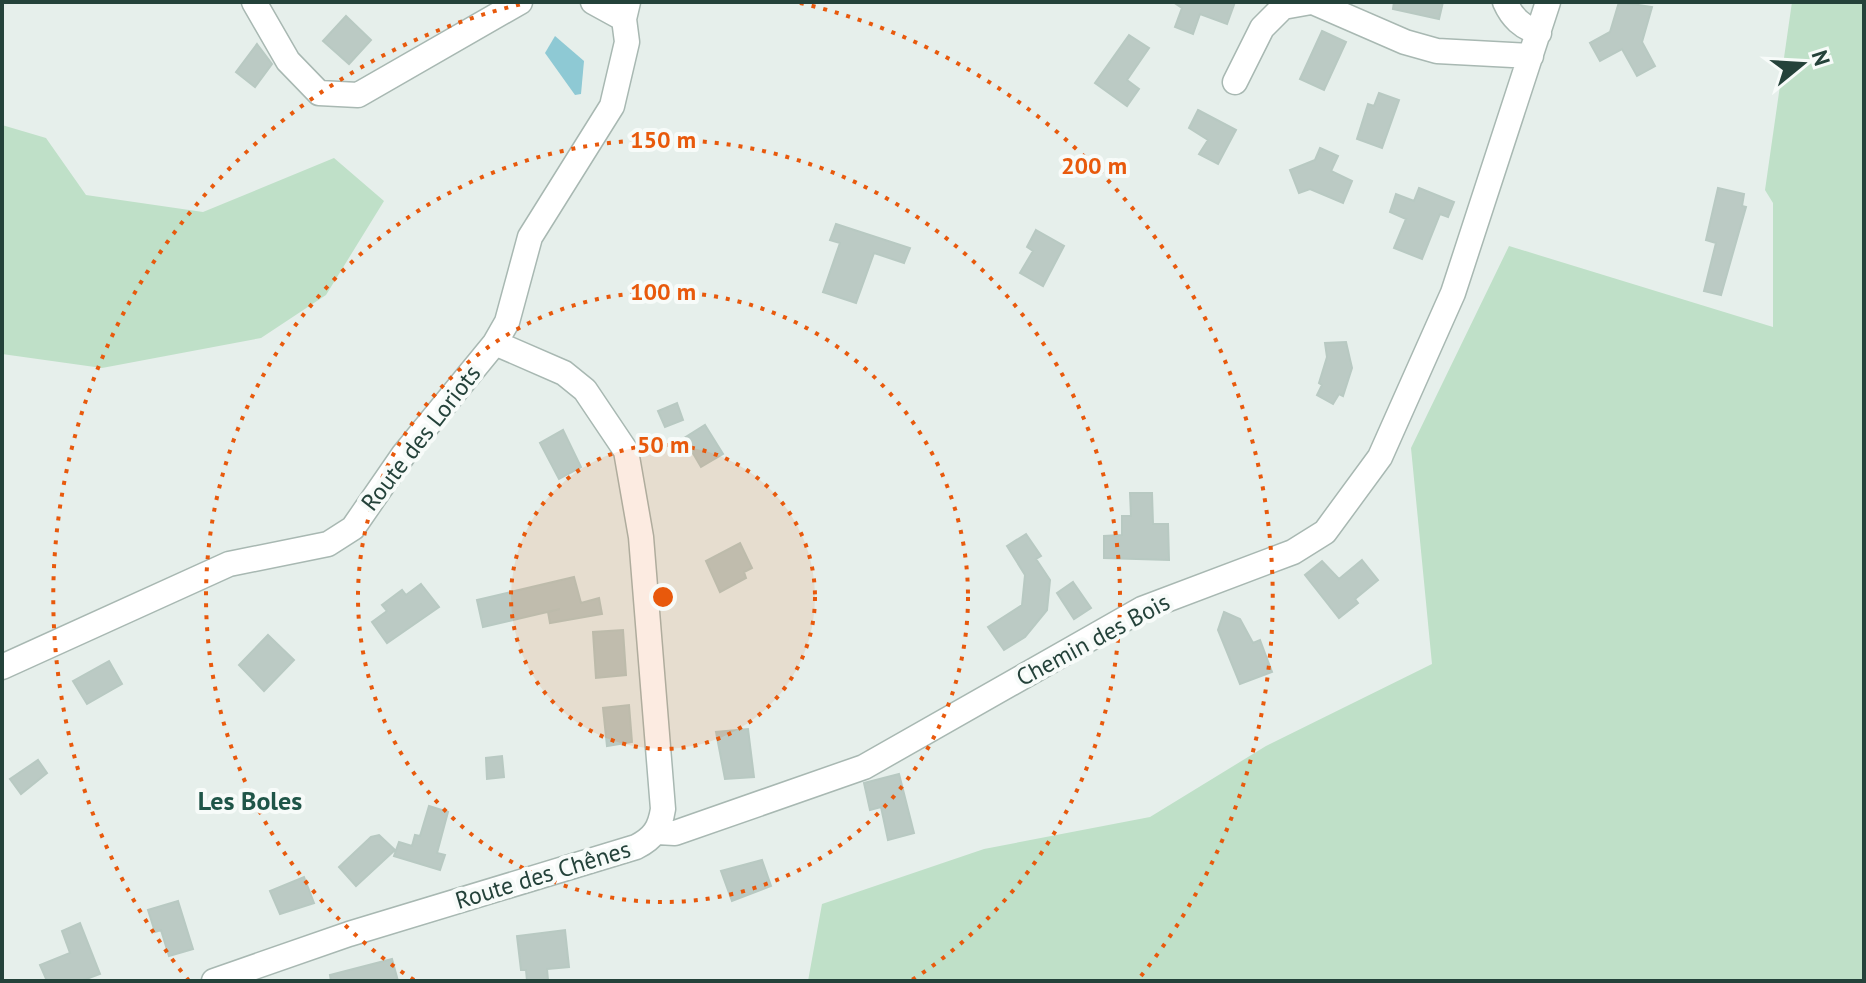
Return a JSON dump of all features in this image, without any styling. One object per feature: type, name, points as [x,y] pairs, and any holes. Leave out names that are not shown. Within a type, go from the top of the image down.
[{"type":"street","points":[[254,2],[288,61],[319,93],[358,95],[520,2]]},
{"type":"street","points":[[593,2],[626,10]]},
{"type":"street","points":[[1235,82],[1262,28],[1283,7],[1312,2],[1405,42],[1437,51],[1535,44],[1505,2]]},
{"type":"street","name":"Chemin des Bois","points":[[657,832],[675,833],[864,767],[1142,609],[1293,552],[1325,532],[1380,457],[1453,293],[1548,2]]},
{"type":"street","name":"Route des Loriots","points":[[2,667],[229,564],[328,544],[353,528],[404,454],[495,343],[507,322],[530,237],[612,106],[627,42],[626,10]]},
{"type":"street","name":"Route des Chênes","points":[[214,981],[349,934],[636,847],[657,832],[663,809],[646,597],[641,537],[626,451],[585,390],[564,373],[495,343]]},
{"type":"green space","points":[[1792,2],[1864,2],[1864,981],[808,981],[822,904],[984,849],[1150,817],[1266,746],[1432,664],[1411,448],[1509,246],[1773,327],[1773,203],[1765,190]]},
{"type":"green space","points":[[2,125],[46,138],[86,195],[203,212],[334,158],[384,201],[326,295],[261,338],[102,368],[2,354]]},
{"type":"water","points":[[555,36],[584,61],[581,94],[575,95],[545,53]]},
{"type":"building","points":[[1173,2],[1235,2],[1227,24],[1200,14],[1193,34],[1175,27],[1182,8]]},
{"type":"building","points":[[1394,2],[1443,2],[1439,19],[1393,9]]},
{"type":"building","points":[[1619,2],[1652,7],[1642,42],[1655,66],[1637,76],[1622,49],[1600,61],[1590,43],[1610,32]]},
{"type":"building","points":[[346,16],[371,40],[349,64],[323,41]]},
{"type":"building","points":[[1322,31],[1346,42],[1324,90],[1300,79]]},
{"type":"building","points":[[1129,35],[1149,48],[1127,80],[1139,89],[1127,106],[1095,83]]},
{"type":"building","points":[[257,44],[272,64],[255,87],[236,72]]},
{"type":"building","points":[[1379,93],[1399,100],[1382,148],[1357,139],[1368,104],[1374,106]]},
{"type":"building","points":[[1198,110],[1236,130],[1218,164],[1199,154],[1208,140],[1189,128]]},
{"type":"building","points":[[1320,148],[1338,156],[1331,171],[1352,181],[1343,203],[1310,189],[1299,193],[1290,170],[1315,160]]},
{"type":"building","points":[[1419,188],[1454,202],[1448,217],[1440,214],[1422,259],[1394,248],[1406,219],[1390,212],[1396,194],[1414,201]]},
{"type":"building","points":[[1718,188],[1744,194],[1742,206],[1746,207],[1721,295],[1704,291],[1716,243],[1706,240]]},
{"type":"building","points":[[836,224],[910,248],[904,263],[874,253],[856,303],[823,292],[840,243],[830,240]]},
{"type":"building","points":[[1036,230],[1064,246],[1043,286],[1020,273],[1033,251],[1027,247]]},
{"type":"building","points":[[1346,342],[1352,368],[1343,396],[1339,394],[1333,404],[1317,395],[1327,357],[1325,343]]},
{"type":"building","points":[[677,403],[683,420],[665,427],[658,411]]},
{"type":"building","points":[[705,425],[723,454],[701,467],[684,438]]},
{"type":"building","points":[[563,430],[581,467],[559,479],[540,443]]},
{"type":"building","points":[[1130,493],[1152,493],[1153,524],[1168,524],[1169,560],[1104,558],[1104,536],[1122,535],[1122,516],[1131,516]]},
{"type":"building","points":[[1026,534],[1041,556],[1036,559],[1050,580],[1047,610],[1025,637],[1004,650],[988,627],[1022,605],[1025,575],[1007,546]]},
{"type":"building","points":[[740,543],[752,568],[744,572],[746,578],[720,592],[706,561]]},
{"type":"building","points":[[1362,560],[1378,580],[1355,599],[1358,603],[1339,618],[1305,575],[1322,561],[1339,579]]},
{"type":"building","points":[[574,577],[581,603],[599,598],[602,614],[550,623],[548,612],[560,609],[483,627],[477,600]]},
{"type":"building","points":[[1073,582],[1091,608],[1074,619],[1057,593]]},
{"type":"building","points":[[421,584],[439,607],[387,643],[372,622],[387,611],[382,605],[402,590],[406,595]]},
{"type":"building","points":[[1224,612],[1240,619],[1253,643],[1260,640],[1272,672],[1240,684],[1218,630]]},
{"type":"building","points":[[623,630],[626,675],[596,678],[593,632]]},
{"type":"building","points":[[268,635],[294,660],[264,691],[239,665]]},
{"type":"building","points":[[109,661],[122,684],[87,704],[73,681]]},
{"type":"building","points":[[629,705],[632,742],[607,746],[603,708]]},
{"type":"building","points":[[748,729],[754,777],[725,779],[716,732]]},
{"type":"building","points":[[502,756],[504,777],[487,779],[486,758]]},
{"type":"building","points":[[38,760],[47,773],[21,794],[10,779]]},
{"type":"building","points":[[899,774],[914,833],[888,840],[881,807],[870,810],[864,783]]},
{"type":"building","points":[[429,806],[448,812],[437,853],[445,855],[440,870],[394,856],[399,842],[412,846],[415,835],[420,836]]},
{"type":"building","points":[[379,835],[395,850],[356,886],[339,867],[371,837]]},
{"type":"building","points":[[762,860],[771,886],[732,901],[721,871]]},
{"type":"building","points":[[304,877],[314,903],[280,914],[270,891]]},
{"type":"building","points":[[178,901],[193,949],[169,956],[161,930],[155,932],[148,910]]},
{"type":"building","points":[[80,923],[100,974],[81,981],[47,981],[40,965],[70,953],[62,931]]},
{"type":"building","points":[[565,930],[569,967],[547,969],[548,980],[527,981],[526,970],[521,970],[517,936]]},
{"type":"building","points":[[392,959],[398,981],[331,981],[330,975]]},
{"type":"district","name":"Les Boles","points":[[250,801]]}]
